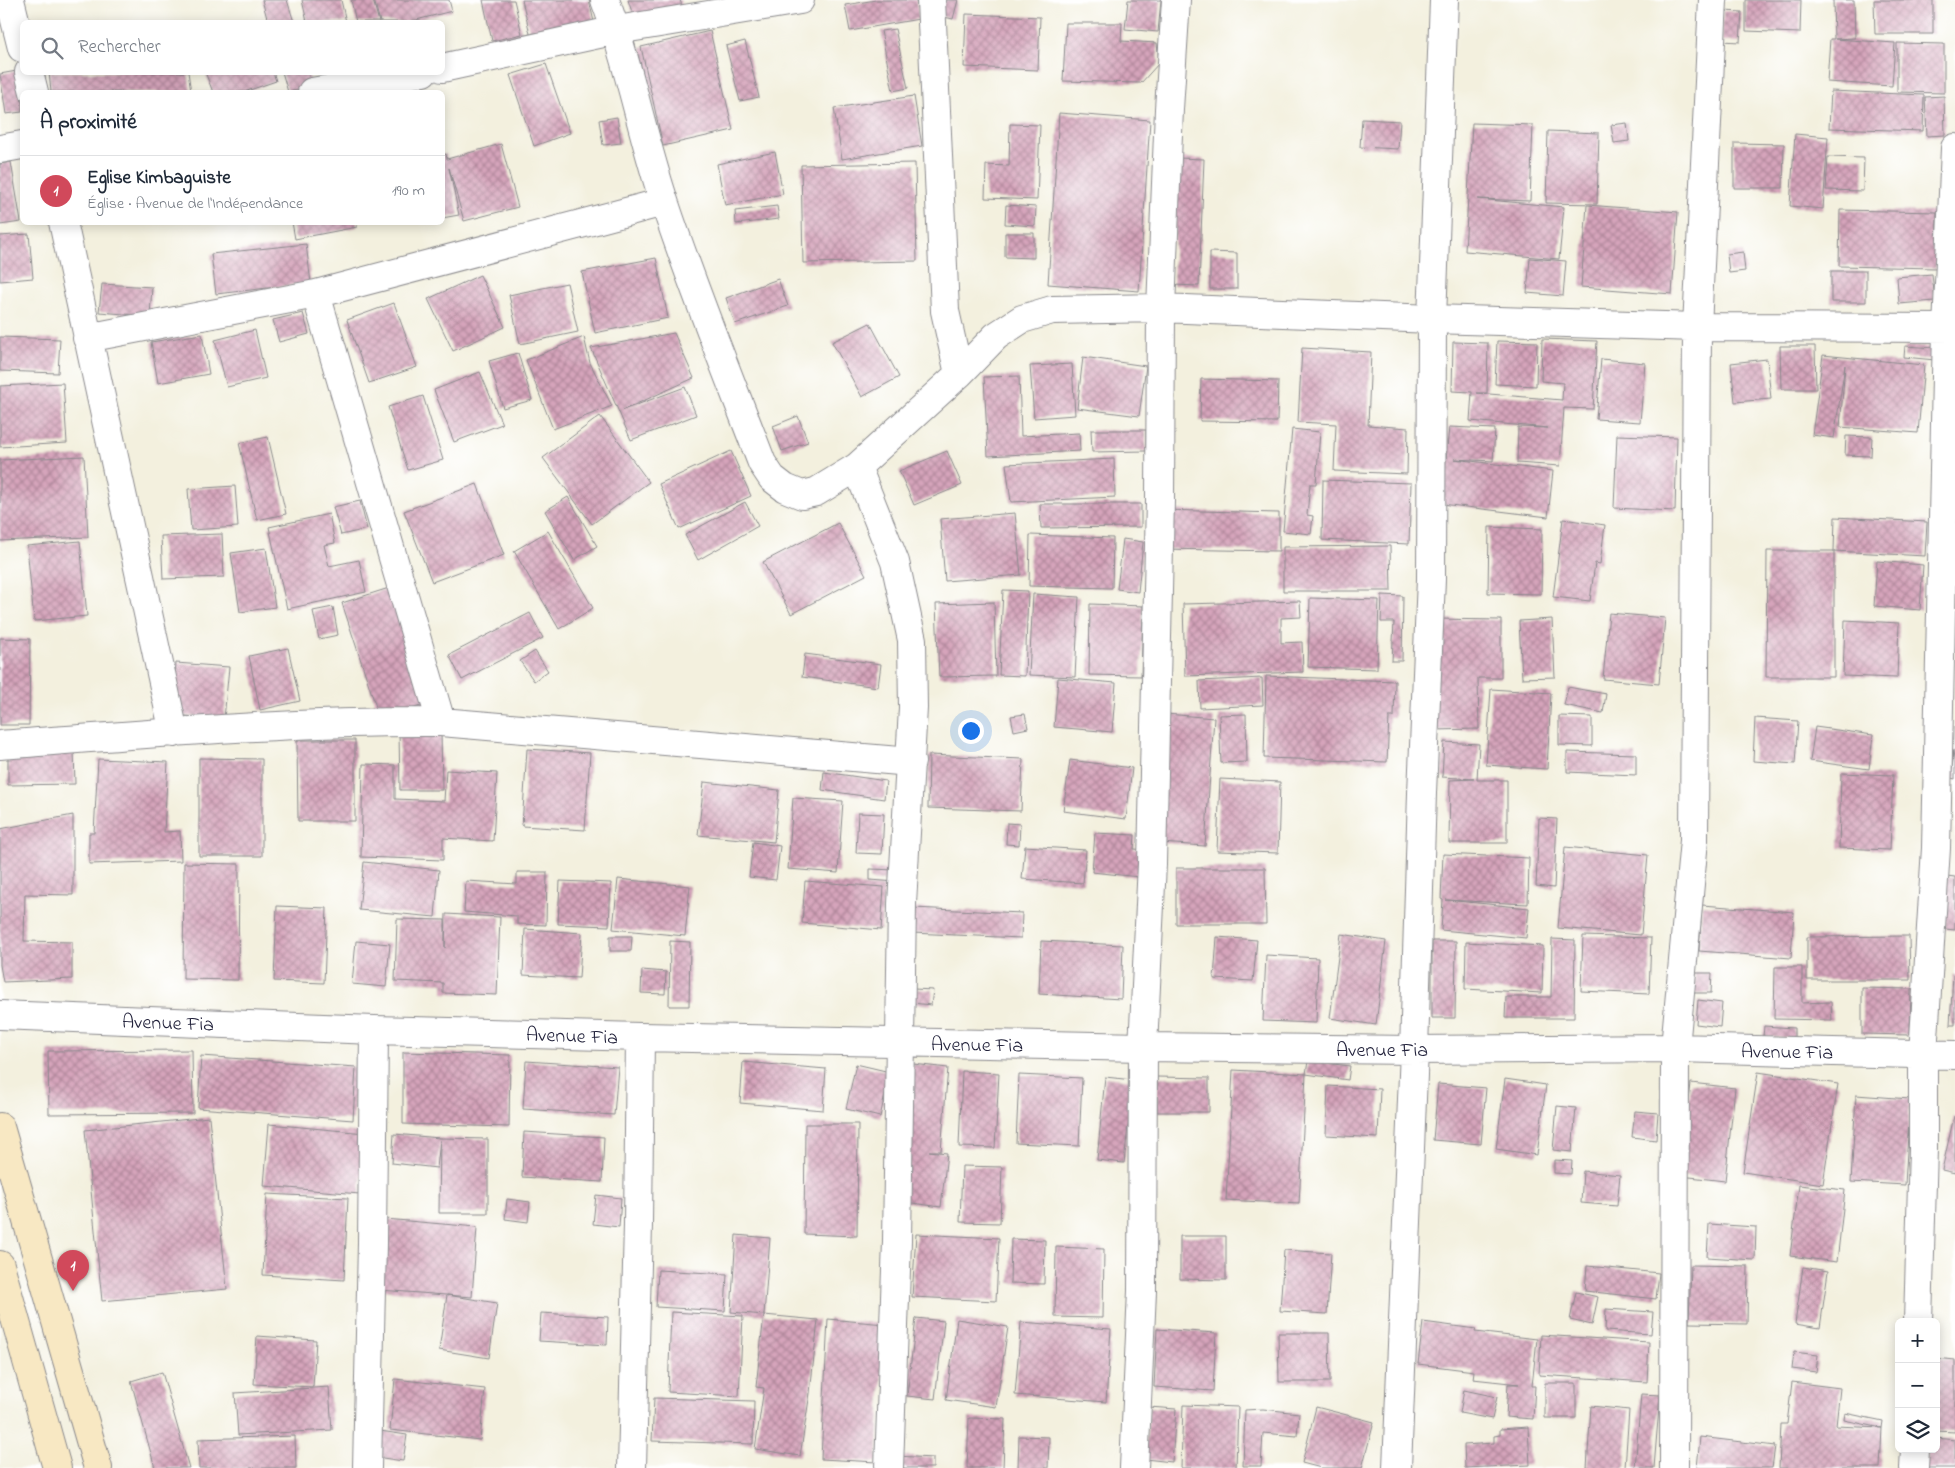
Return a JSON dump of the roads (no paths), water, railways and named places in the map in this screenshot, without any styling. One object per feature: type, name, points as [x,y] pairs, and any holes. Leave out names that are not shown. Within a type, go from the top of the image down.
[{"type":"street","points":[[10,0],[20,40]]},
{"type":"street","points":[[605,0],[617,30],[664,202],[706,320],[762,463],[772,478],[785,488],[802,495],[816,492],[856,467],[958,374],[996,336],[1022,319],[1052,310],[1161,308],[1432,319],[1697,326],[1951,328]]},
{"type":"street","points":[[445,67],[617,30],[800,0]]},
{"type":"street","points":[[931,0],[945,311],[958,374]]},
{"type":"street","points":[[1134,1468],[1142,1291],[1143,1047],[1153,824],[1160,500],[1161,308],[1169,109],[1176,0]]},
{"type":"street","points":[[1397,1468],[1431,579],[1432,319],[1444,0]]},
{"type":"street","points":[[1674,1468],[1675,1048],[1694,840],[1697,326],[1713,0]]},
{"type":"street","points":[[30,75],[34,90]]},
{"type":"street","points":[[323,90],[406,75]]},
{"type":"street","points":[[0,149],[20,145]]},
{"type":"street","points":[[1918,1318],[1923,1054],[1936,848],[1955,148]]},
{"type":"street","points":[[87,338],[316,294],[664,202]]},
{"type":"street","points":[[64,225],[174,733]]},
{"type":"street","points":[[316,294],[441,722]]},
{"type":"street","points":[[856,467],[895,562],[912,640],[911,762],[902,904],[897,1241],[889,1468]]},
{"type":"street","points":[[0,744],[382,722],[441,722],[911,762]]},
{"type":"street","name":"Avenue Fia","points":[[0,1015],[374,1030],[640,1037],[1143,1047],[1414,1050],[1675,1048],[1955,1055]]},
{"type":"street","points":[[367,1468],[374,1030]]},
{"type":"street","points":[[632,1468],[640,1037]]},
{"type":"street","points":[[0,1127],[98,1468]]},
{"type":"street","points":[[0,1265],[57,1468]]},
{"type":"street","points":[[1914,1468],[1915,1453]]},
{"type":"place","name":"Eglise Kimbaguiste","points":[[73,1291]]}]
